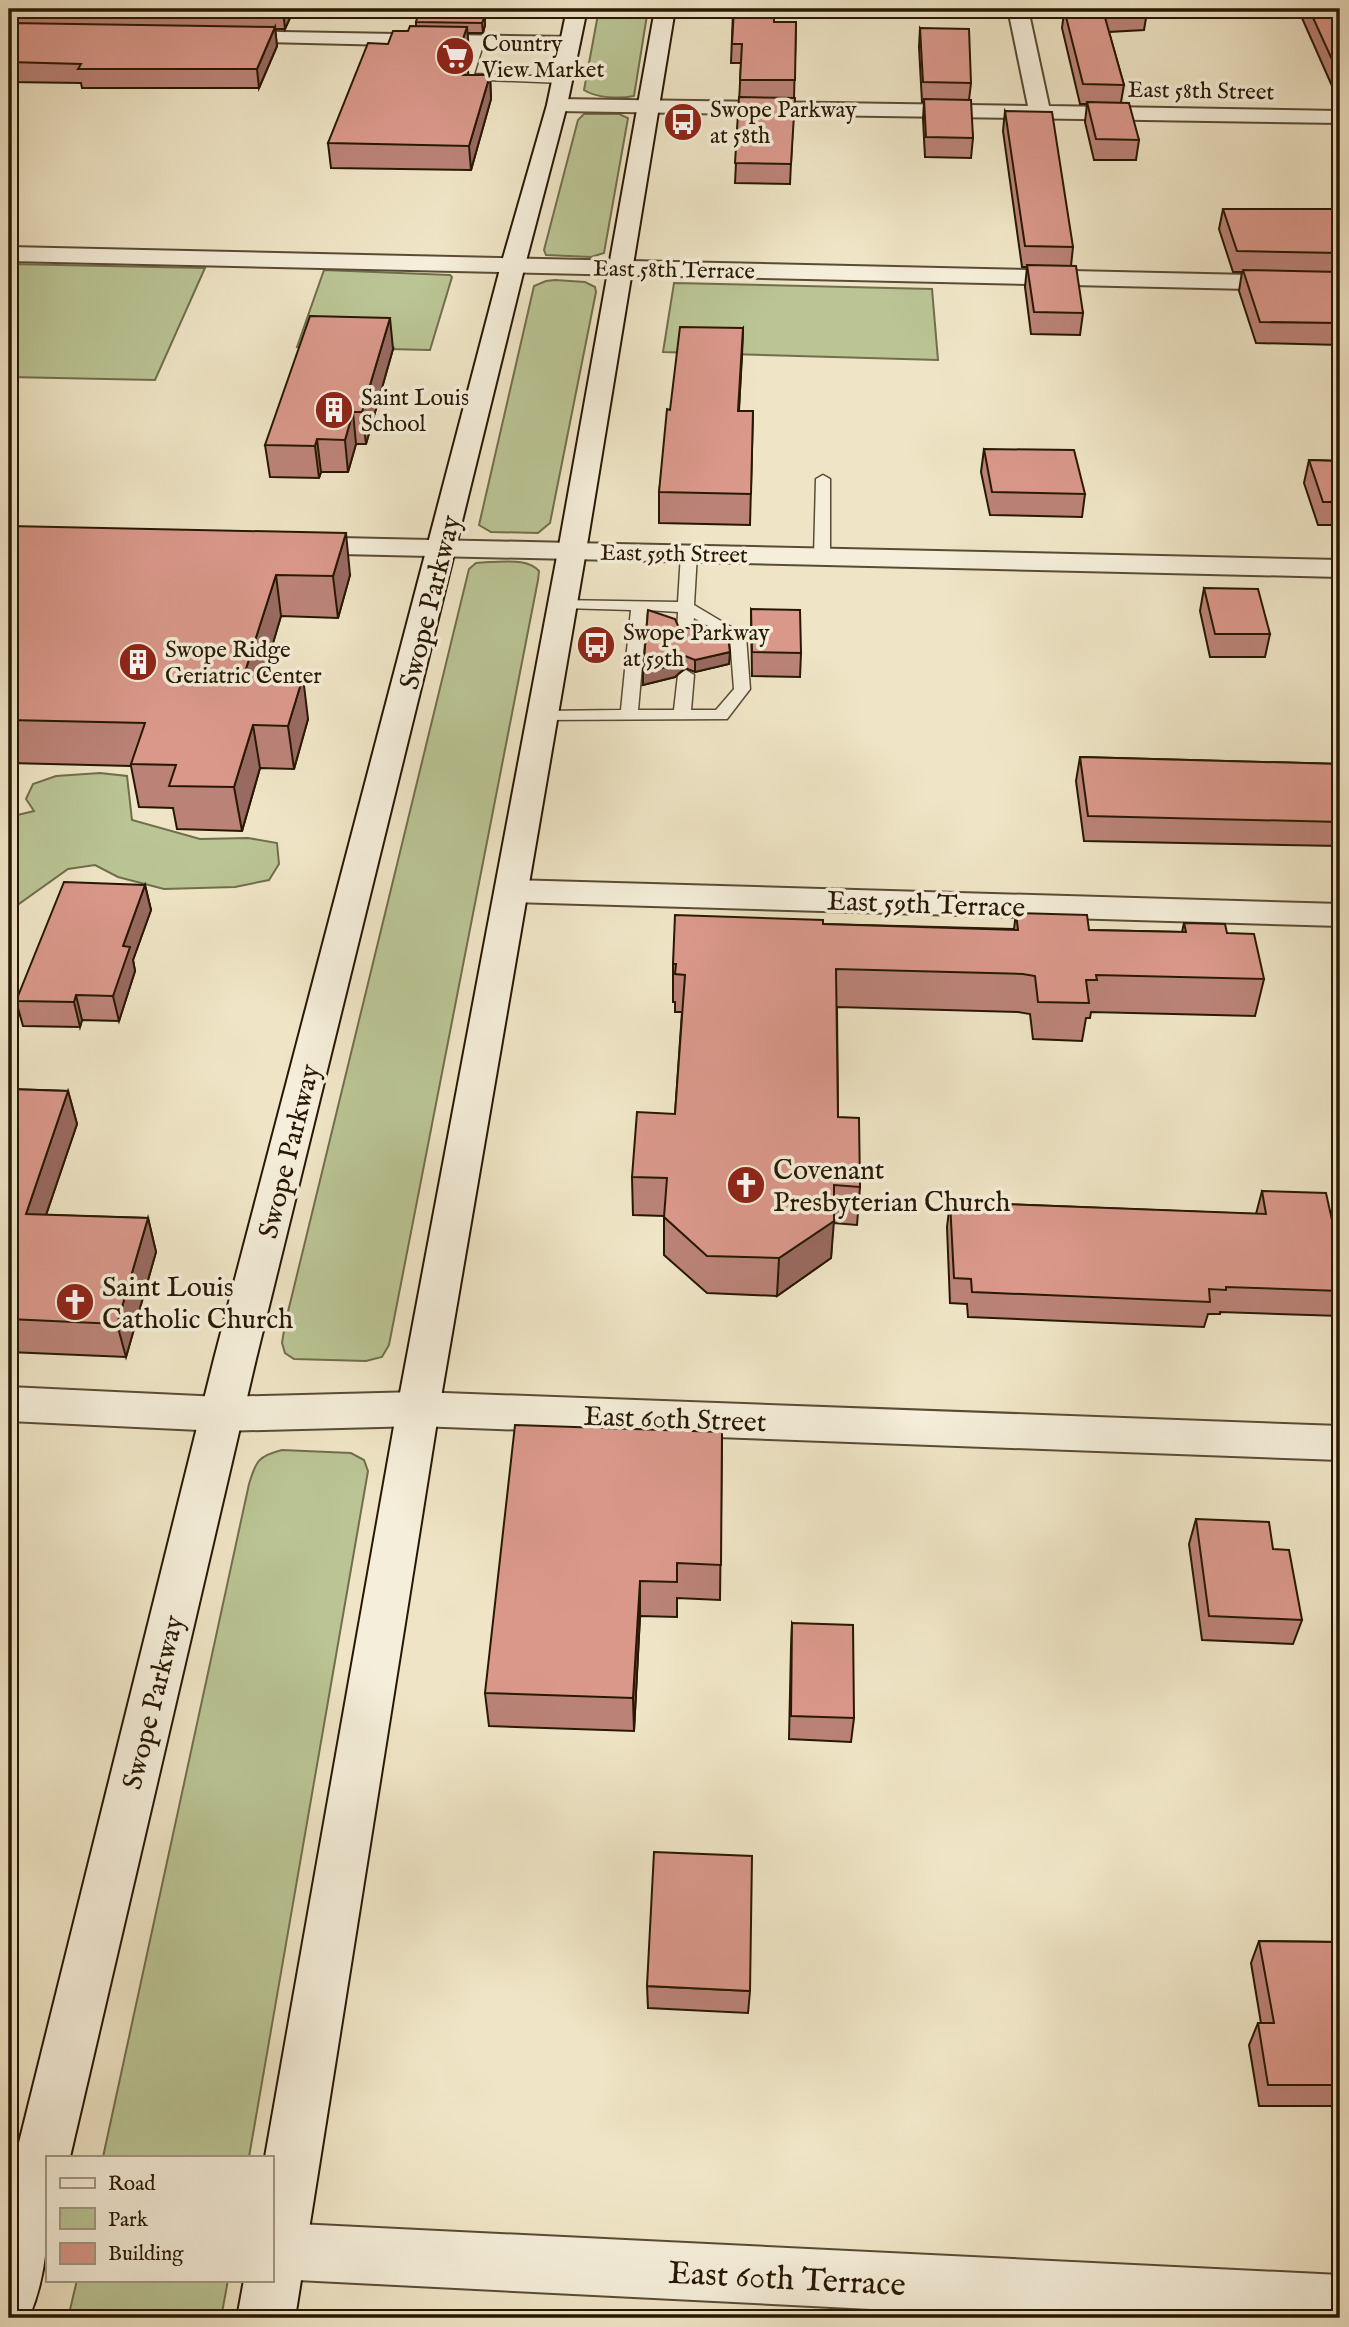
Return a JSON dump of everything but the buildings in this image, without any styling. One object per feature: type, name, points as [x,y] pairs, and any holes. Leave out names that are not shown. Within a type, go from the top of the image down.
[{"type":"street","points":[[273,2275],[418,1409],[563,603],[665,9]]},
{"type":"street","points":[[1018,9],[1040,112]]},
{"type":"street","points":[[202,37],[479,42],[574,26]]},
{"type":"street","name":"Swope Parkway","points":[[9,2297],[221,1414],[574,26]]},
{"type":"street","name":"East 58th Street","points":[[559,92],[650,106],[1340,117]]},
{"type":"street","name":"East 58th Terrace","points":[[9,254],[1340,284]]},
{"type":"street","name":"East 59th Street","points":[[267,544],[1340,569]]},
{"type":"street","name":"East 59th Terrace","points":[[512,891],[1340,915]]},
{"type":"street","name":"East 60th Street","points":[[9,1404],[221,1414],[418,1409],[1340,1443]]},
{"type":"street","name":"East 60th Terrace","points":[[277,2251],[1340,2304]]},
{"type":"street","points":[[266,2318],[272,2282]]},
{"type":"lane","points":[[479,42],[468,77],[559,92]]},
{"type":"lane","points":[[822,557],[823,479]]},
{"type":"lane","points":[[685,635],[689,554]]},
{"type":"lane","points":[[543,716],[721,715],[742,689],[738,636],[686,607],[563,603]]},
{"type":"lane","points":[[629,716],[639,606]]},
{"type":"lane","points":[[682,716],[686,675]]},
{"type":"green space","points":[[599,9],[648,9],[634,96],[608,97],[584,90]]},
{"type":"green space","points":[[584,114],[619,114],[628,118],[604,253],[591,257],[546,255],[544,250],[578,120]]},
{"type":"green space","points":[[9,264],[205,268],[155,380],[9,377]]},
{"type":"green space","points":[[324,270],[450,275],[452,277],[430,350],[297,347]]},
{"type":"green space","points":[[555,280],[585,282],[595,287],[596,292],[550,523],[538,533],[491,532],[479,525],[534,286]]},
{"type":"green space","points":[[674,283],[932,289],[938,360],[663,352]]},
{"type":"green space","points":[[476,563],[529,564],[539,571],[538,580],[389,1345],[382,1357],[366,1361],[294,1359],[285,1353],[282,1343],[285,1324],[469,569]]},
{"type":"green space","points":[[100,773],[127,776],[132,820],[200,839],[248,838],[277,843],[279,864],[269,880],[235,887],[164,889],[118,877],[95,865],[68,869],[9,911],[9,817],[34,811],[26,799],[33,784],[56,776]]},
{"type":"green space","points":[[282,1450],[351,1453],[364,1460],[368,1471],[249,2156],[103,2156],[249,1484],[259,1461]]},
{"type":"green space","points":[[77,2282],[228,2282],[221,2318],[68,2318]]},
{"type":"place","name":"Country View Market","points":[[455,56]]},
{"type":"place","name":"Swope Parkway at 58th","points":[[683,122]]},
{"type":"place","name":"Saint Louis School","points":[[334,410]]},
{"type":"place","name":"Swope Parkway at 59th","points":[[596,645]]},
{"type":"place","name":"Swope Ridge Geriatric Center","points":[[138,662]]},
{"type":"place","name":"Covenant Presbyterian Church","points":[[746,1185]]},
{"type":"place","name":"Saint Louis Catholic Church","points":[[75,1302]]}]
